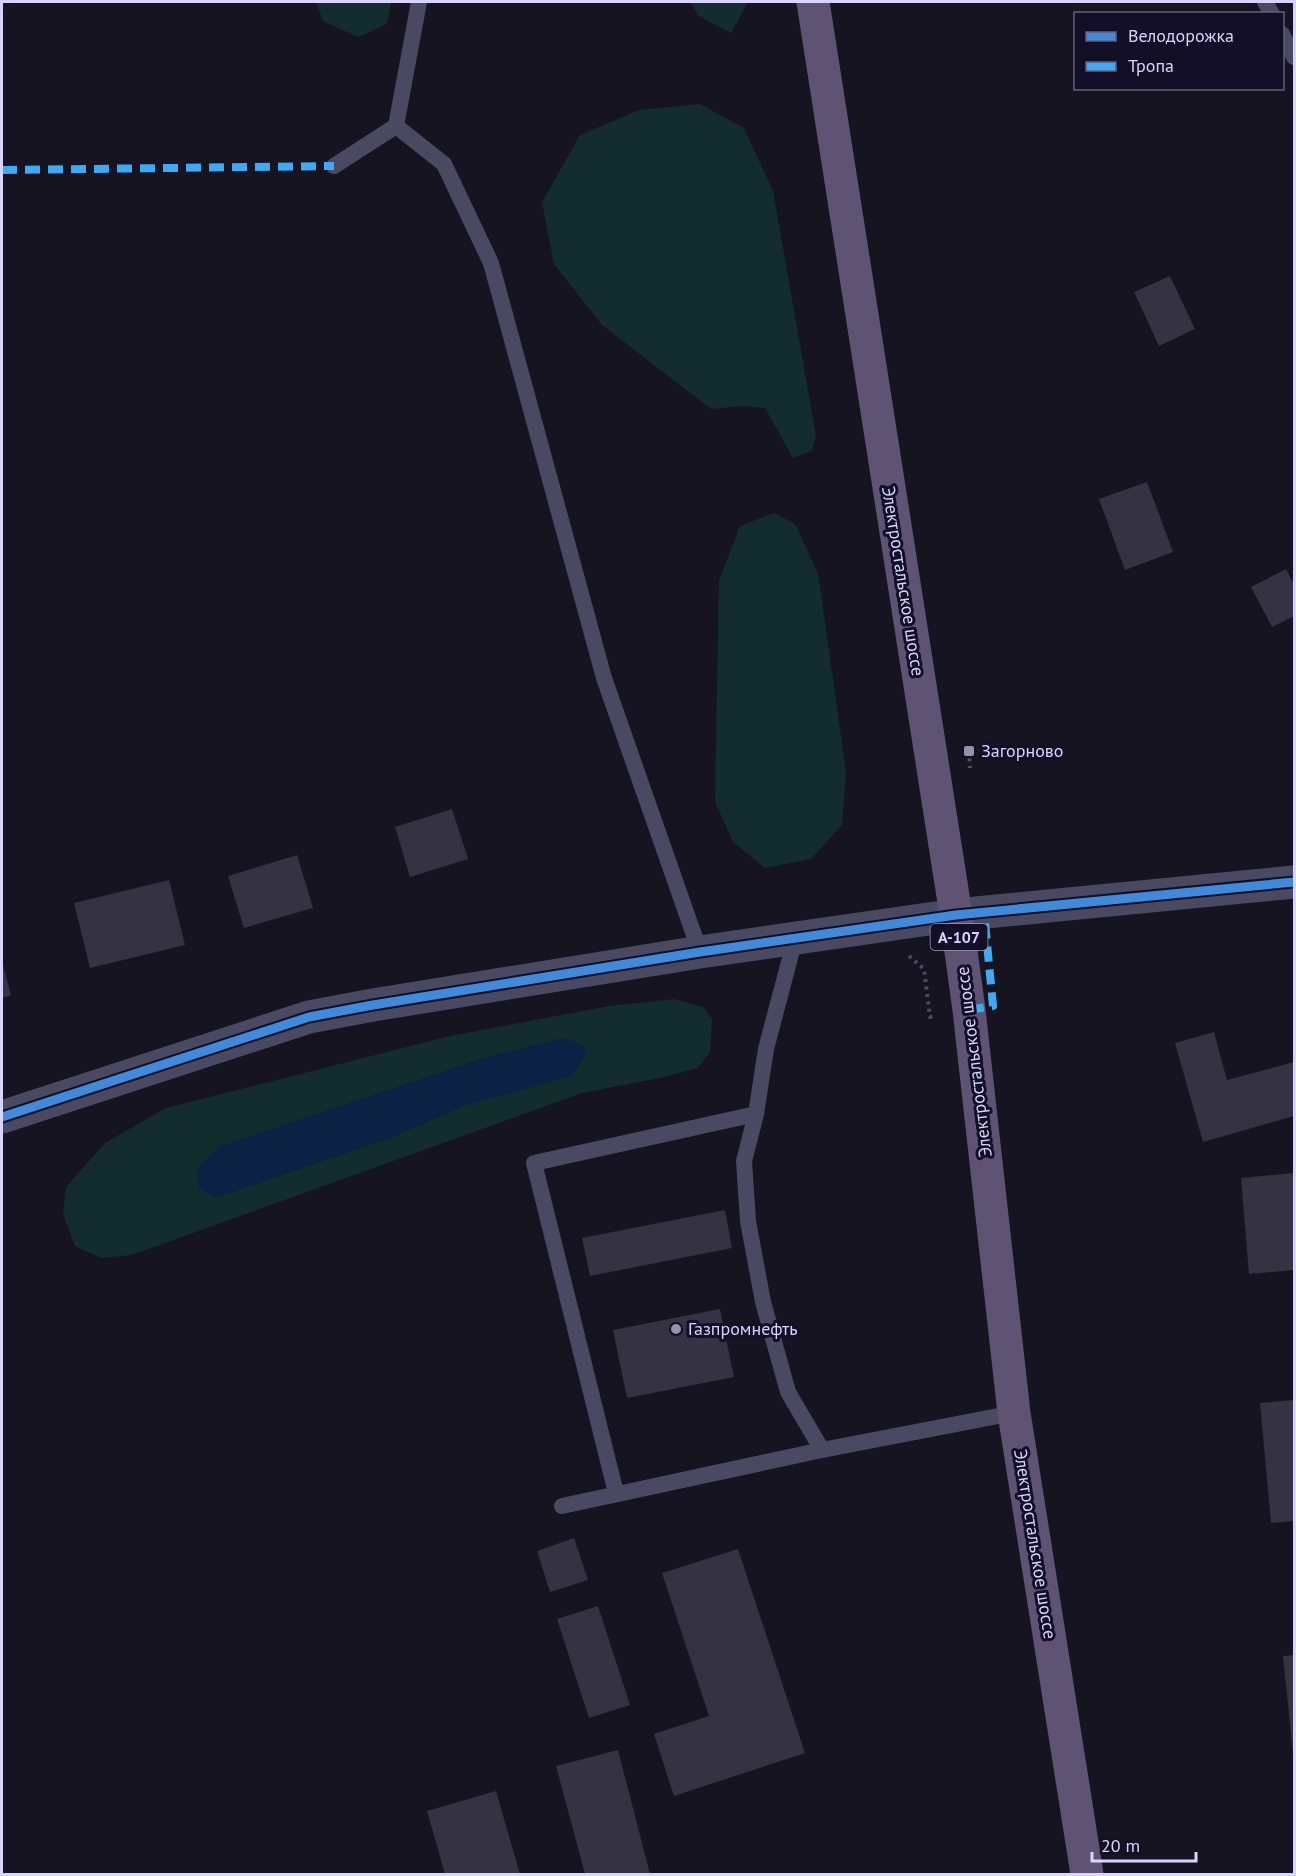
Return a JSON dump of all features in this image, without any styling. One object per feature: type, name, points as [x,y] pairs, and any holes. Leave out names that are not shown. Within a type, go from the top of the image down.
[{"type":"main road","name":"Электростальское шоссе","points":[[813,2],[956,915],[969,1010],[1014,1413],[1087,1875]]},
{"type":"street","points":[[2,1117],[309,1017],[396,1001],[700,952],[956,915],[1294,882]]},
{"type":"lane","points":[[334,166],[396,126],[419,2]]},
{"type":"lane","points":[[1284,38],[1294,57]]},
{"type":"lane","points":[[396,126],[444,164],[491,263],[604,678],[700,952]]},
{"type":"lane","points":[[795,939],[766,1049],[756,1114],[744,1161],[748,1221],[764,1302],[788,1392],[822,1450]]},
{"type":"lane","points":[[616,1493],[534,1162],[756,1114]]},
{"type":"lane","points":[[562,1506],[822,1450],[1014,1413]]},
{"type":"path","points":[[904,951],[924,969],[930,1017],[969,1010]]},
{"type":"green space","points":[[316,2],[391,2],[387,24],[358,37],[323,21]]},
{"type":"green space","points":[[690,2],[748,2],[731,33],[699,16]]},
{"type":"green space","points":[[700,104],[744,128],[773,191],[816,436],[812,451],[793,458],[765,408],[743,406],[711,409],[602,325],[554,264],[542,202],[580,135],[639,110]]},
{"type":"green space","points":[[774,513],[795,524],[818,573],[846,772],[842,825],[811,859],[765,868],[733,842],[715,802],[719,580],[740,526]]},
{"type":"green space","points":[[674,999],[703,1007],[712,1019],[710,1052],[698,1068],[582,1093],[132,1255],[101,1258],[75,1246],[63,1214],[66,1187],[105,1143],[166,1108],[450,1036],[609,1006]],"holes":[[[563,1038],[460,1107],[392,1137],[215,1198],[197,1171],[220,1147],[481,1059]]]},
{"type":"water","points":[[563,1038],[584,1046],[585,1056],[572,1076],[460,1107],[392,1137],[215,1198],[199,1188],[197,1171],[219,1147],[481,1059]]},
{"type":"building","points":[[1170,276],[1195,329],[1159,346],[1134,292]]},
{"type":"building","points":[[1147,482],[1173,552],[1125,570],[1099,499]]},
{"type":"building","points":[[1286,569],[1294,585],[1294,616],[1272,627],[1251,587]]},
{"type":"building","points":[[452,809],[468,859],[410,877],[395,827]]},
{"type":"building","points":[[297,855],[313,908],[244,928],[228,876]]},
{"type":"building","points":[[169,880],[185,945],[90,968],[74,903]]},
{"type":"building","points":[[2,961],[11,995],[2,998]]},
{"type":"building","points":[[1214,1032],[1227,1080],[1294,1062],[1294,1116],[1203,1142],[1175,1043]]},
{"type":"building","points":[[1294,1173],[1294,1270],[1249,1274],[1241,1178]]},
{"type":"building","points":[[725,1210],[732,1248],[590,1276],[582,1238]]},
{"type":"building","points":[[720,1309],[734,1377],[627,1398],[613,1330]]},
{"type":"building","points":[[1294,1400],[1294,1521],[1271,1523],[1260,1403]]},
{"type":"building","points":[[574,1538],[588,1580],[550,1592],[537,1551]]},
{"type":"building","points":[[738,1549],[805,1753],[674,1796],[654,1734],[709,1716],[662,1573]]},
{"type":"building","points":[[598,1606],[630,1705],[589,1718],[557,1619]]},
{"type":"building","points":[[1294,1655],[1294,1754],[1293,1754],[1283,1656]]},
{"type":"building","points":[[618,1750],[650,1874],[585,1874],[556,1766]]},
{"type":"building","points":[[496,1791],[520,1874],[445,1874],[427,1811]]},
{"type":"marked path","points":[[2,170],[334,166]]},
{"type":"marked path","points":[[969,1010],[993,1006],[984,912]]},
{"type":"cycle path","points":[[2,1117],[309,1017],[373,1005],[700,952],[956,915],[1294,882]]},
{"type":"place","name":"Загорново","points":[[969,751]]},
{"type":"place","name":"Газпромнефть","points":[[676,1329]]}]
